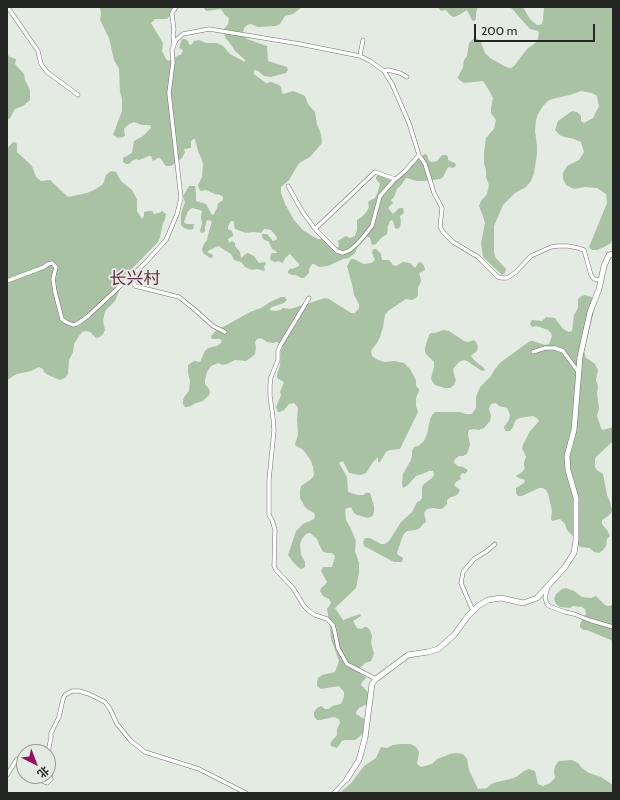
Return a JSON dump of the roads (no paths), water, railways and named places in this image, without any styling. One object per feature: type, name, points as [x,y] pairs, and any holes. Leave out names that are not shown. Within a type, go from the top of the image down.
[{"type":"street","points":[[7,7],[38,51],[41,64],[47,72],[78,95]]},
{"type":"street","points":[[174,45],[172,12],[176,7]]},
{"type":"street","points":[[7,281],[52,263],[56,267],[53,279],[62,319],[73,325],[77,324],[88,316],[166,240],[177,214],[181,198],[169,93],[173,62],[172,50],[176,40],[183,34],[209,30],[300,44],[360,56],[370,61],[384,71],[392,84],[408,123],[419,156],[425,164],[434,193],[442,208],[440,227],[453,242],[478,257],[502,278],[507,278],[516,272],[530,256],[551,247],[568,246],[578,248],[584,250],[591,275],[594,279],[601,280]]},
{"type":"street","points":[[360,56],[363,40]]},
{"type":"street","points":[[384,71],[388,70],[400,73],[407,77]]},
{"type":"street","points":[[288,186],[302,211],[315,229],[337,251],[343,253],[350,250],[359,242],[372,226],[380,196],[419,156]]},
{"type":"street","points":[[315,229],[375,172],[395,179]]},
{"type":"street","points":[[334,793],[347,780],[358,760],[365,738],[372,684],[376,679],[408,655],[438,649],[454,635],[478,606],[488,600],[501,598],[523,603],[537,598],[565,567],[574,553],[576,540],[576,498],[568,470],[567,456],[574,430],[580,357],[590,312],[599,289],[604,266],[609,255],[613,254]]},
{"type":"street","points":[[130,276],[135,286],[179,297],[213,326],[224,332]]},
{"type":"street","points":[[310,298],[280,346],[278,351],[278,360],[271,377],[270,396],[274,430],[269,480],[269,515],[275,530],[274,566],[293,588],[304,606],[316,615],[327,619],[333,625],[338,648],[347,664],[376,679]]},
{"type":"street","points":[[533,352],[545,348],[555,348],[563,351],[578,373]]},
{"type":"street","points":[[473,611],[461,583],[463,572],[474,559],[495,544]]},
{"type":"street","points":[[548,586],[545,598],[549,606],[613,627]]},
{"type":"street","points":[[49,744],[51,733],[59,717],[65,695],[72,691],[79,690],[105,702],[117,724],[131,740],[145,752],[199,769],[246,793]]},
{"type":"street","points":[[7,775],[16,761]]},
{"type":"district","name":"长兴村","points":[[135,279]]}]
